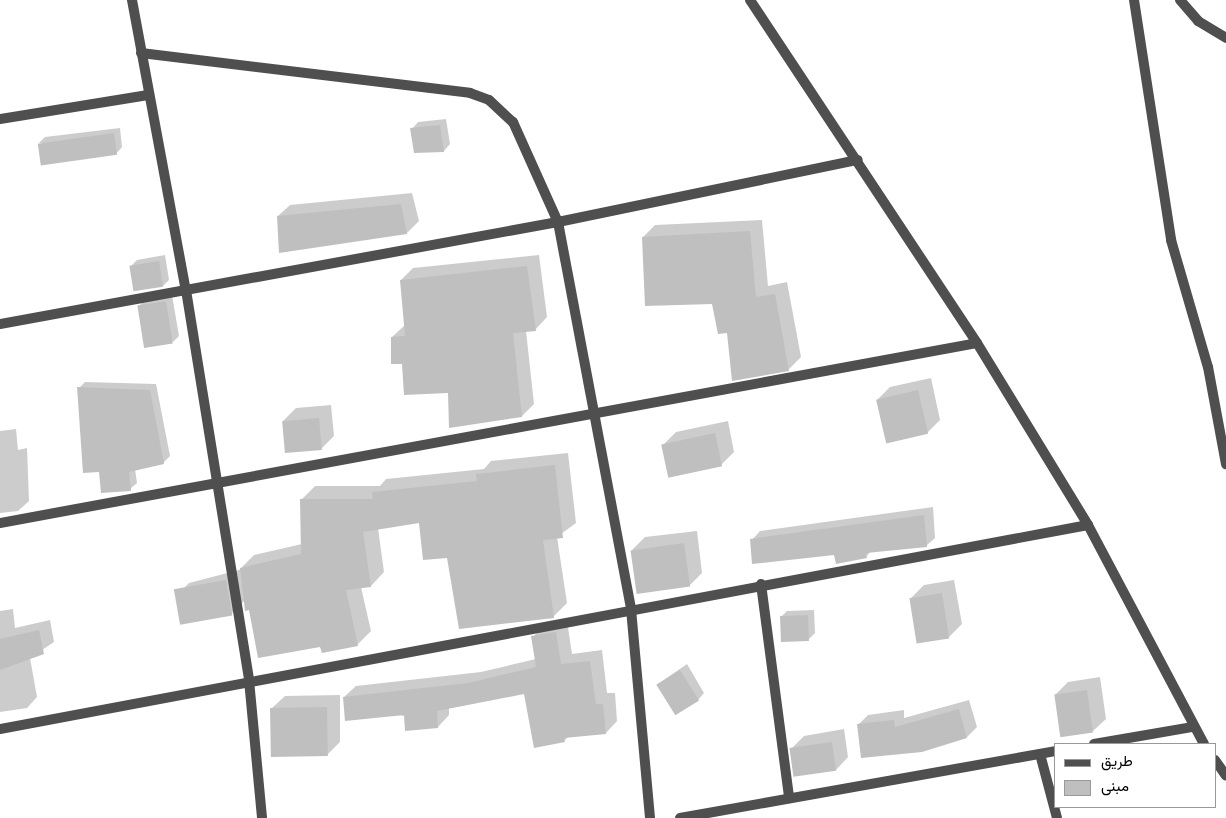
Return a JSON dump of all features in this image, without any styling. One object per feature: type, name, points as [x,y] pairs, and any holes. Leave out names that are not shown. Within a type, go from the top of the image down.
[{"type":"street","points":[[132,0],[186,290],[218,484],[249,680],[262,818]]},
{"type":"street","points":[[750,0],[858,160],[977,343],[1088,525],[1192,727],[1203,743]]},
{"type":"street","points":[[1134,0],[1171,240],[1208,367],[1226,464]]},
{"type":"street","points":[[1180,0],[1198,21],[1226,38]]},
{"type":"street","points":[[141,54],[470,93],[489,100],[513,122],[558,222],[631,608],[650,818]]},
{"type":"street","points":[[0,119],[148,94]]},
{"type":"street","points":[[0,324],[558,222],[858,160]]},
{"type":"street","points":[[0,523],[977,343]]},
{"type":"street","points":[[0,729],[631,608],[1088,525]]},
{"type":"street","points":[[761,584],[789,798]]},
{"type":"street","points":[[1100,743],[1192,727]]},
{"type":"street","points":[[680,818],[1054,751]]},
{"type":"street","points":[[1040,754],[1054,807]]},
{"type":"street","points":[[1216,761],[1226,776]]},
{"type":"building","points":[[440,125],[444,152],[414,153],[410,128]]},
{"type":"building","points":[[114,133],[117,155],[41,166],[38,144]]},
{"type":"building","points":[[401,204],[407,234],[279,253],[277,216]]},
{"type":"building","points":[[750,231],[756,297],[775,294],[789,371],[732,381],[727,333],[718,334],[712,304],[645,306],[642,237]]},
{"type":"building","points":[[159,261],[163,287],[133,291],[129,266]]},
{"type":"building","points":[[527,266],[536,331],[513,333],[522,417],[449,428],[448,393],[404,395],[402,364],[391,364],[391,337],[405,336],[400,280]]},
{"type":"building","points":[[166,301],[173,343],[144,348],[137,306]]},
{"type":"building","points":[[77,387],[150,390],[164,464],[129,472],[131,491],[101,493],[99,472],[83,473]]},
{"type":"building","points":[[918,390],[928,434],[886,444],[876,400]]},
{"type":"building","points":[[319,418],[322,450],[285,453],[282,421]]},
{"type":"building","points":[[715,433],[722,466],[668,478],[661,444]]},
{"type":"building","points":[[555,465],[563,538],[543,540],[554,618],[459,629],[447,558],[423,560],[419,523],[363,532],[371,587],[346,590],[358,646],[322,653],[320,647],[258,658],[249,610],[245,611],[240,568],[301,554],[300,499],[373,499],[372,492],[477,481],[476,474]]},
{"type":"building","points":[[924,515],[927,547],[866,553],[867,558],[836,564],[834,555],[752,564],[750,539]]},
{"type":"building","points":[[684,543],[690,587],[637,594],[631,551]]},
{"type":"building","points":[[226,580],[232,615],[180,625],[174,589]]},
{"type":"building","points":[[942,593],[949,638],[917,644],[909,598]]},
{"type":"building","points":[[808,615],[809,641],[781,642],[780,616]]},
{"type":"building","points":[[39,630],[44,654],[0,670],[0,639]]},
{"type":"building","points":[[556,632],[561,664],[590,661],[596,704],[603,704],[606,734],[564,738],[565,742],[534,748],[524,694],[437,711],[438,728],[405,731],[404,715],[345,721],[343,697],[468,683],[536,667],[531,636]]},
{"type":"building","points":[[680,670],[699,701],[675,715],[656,685]]},
{"type":"building","points":[[1087,690],[1093,733],[1060,737],[1054,695]]},
{"type":"building","points":[[327,707],[328,756],[271,757],[270,708]]},
{"type":"building","points":[[959,709],[967,738],[922,752],[861,758],[857,724],[894,720],[895,727]]},
{"type":"building","points":[[832,742],[836,771],[793,777],[789,748]]}]
